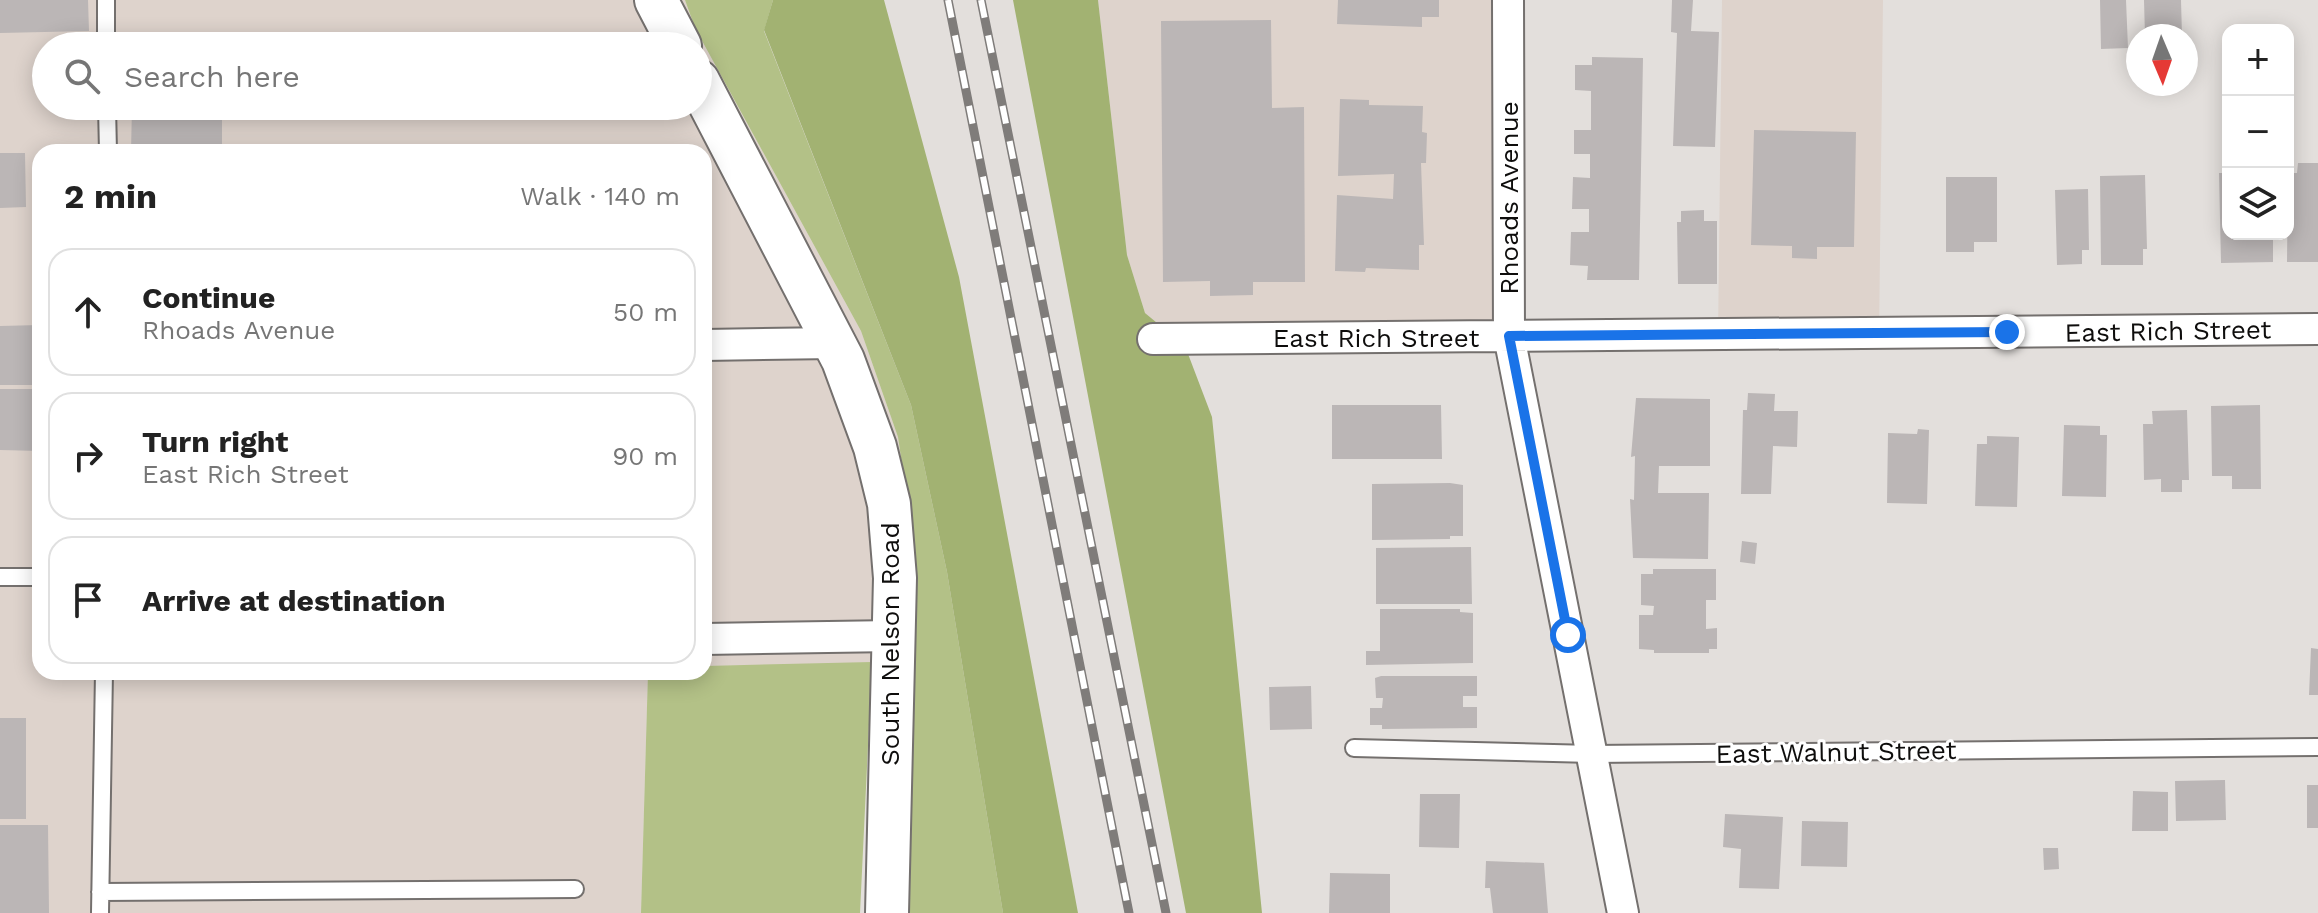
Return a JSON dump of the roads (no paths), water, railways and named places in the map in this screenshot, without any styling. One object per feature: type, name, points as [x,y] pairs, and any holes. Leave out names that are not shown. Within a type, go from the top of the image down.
[{"type":"main road","points":[[656,0],[673,32]]},
{"type":"main road","name":"South Nelson Road","points":[[712,108],[834,343],[860,401],[889,504],[895,578],[887,913]]},
{"type":"street","name":"Rhoads Avenue","points":[[1508,0],[1509,336],[1623,913]]},
{"type":"street","name":"East Rich Street","points":[[1153,339],[2318,329]]},
{"type":"street","points":[[712,345],[834,343]]},
{"type":"street","points":[[712,639],[894,636]]},
{"type":"lane","points":[[106,0],[106,32]]},
{"type":"lane","points":[[107,120],[108,144]]},
{"type":"lane","points":[[0,577],[32,577]]},
{"type":"lane","points":[[100,913],[104,680]]},
{"type":"lane","name":"East Walnut Street","points":[[1354,748],[1592,754],[2318,747]]},
{"type":"lane","points":[[100,892],[575,889]]},
{"type":"railway","points":[[948,0],[1129,913]]},
{"type":"railway","points":[[981,0],[1166,913]]}]
